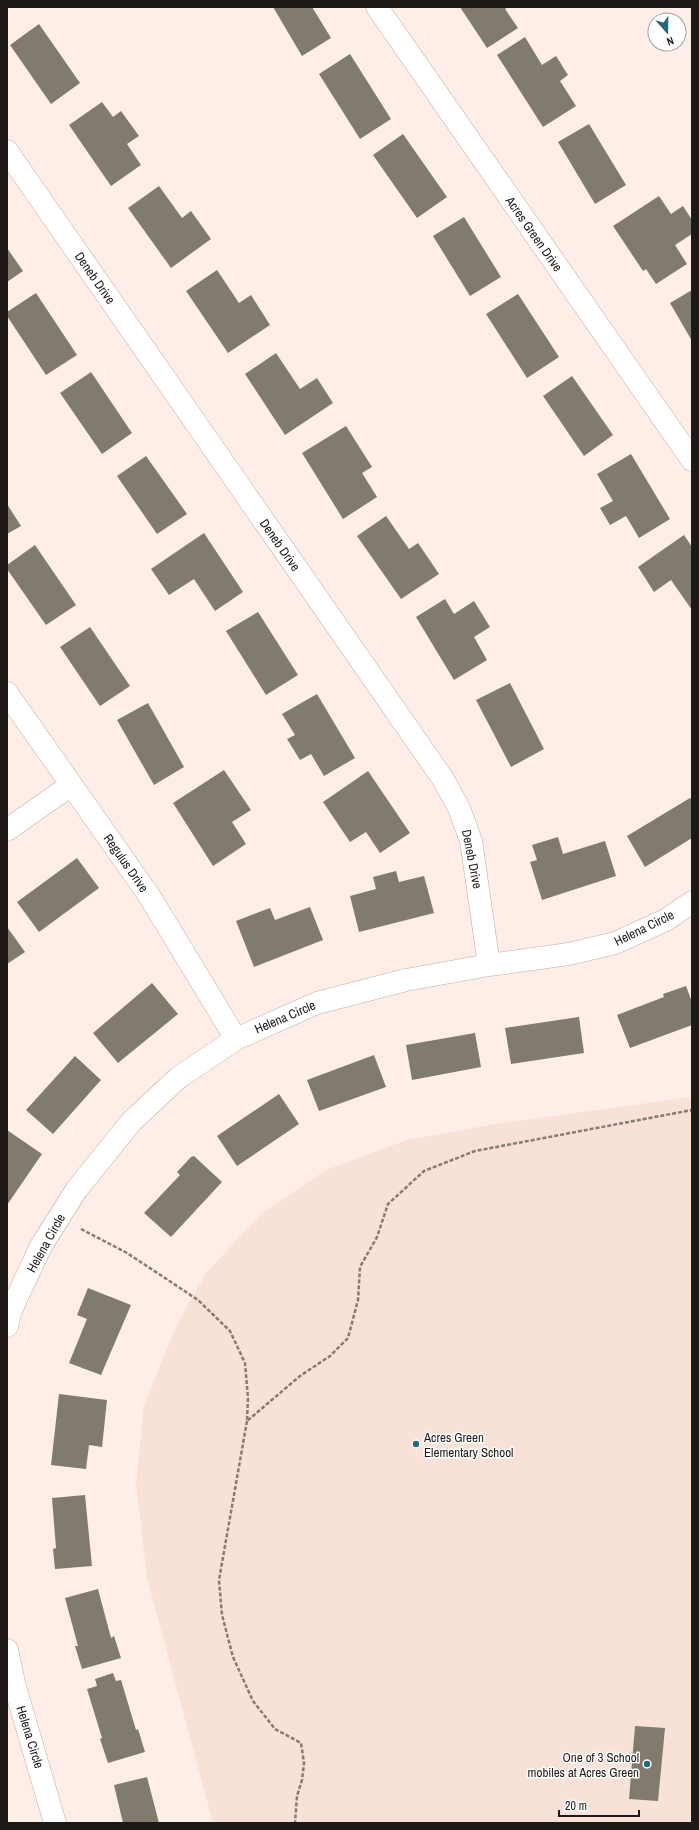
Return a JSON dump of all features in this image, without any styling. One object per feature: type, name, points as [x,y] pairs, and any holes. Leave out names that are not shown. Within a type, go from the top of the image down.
[{"type":"street","name":"Acres Green Drive","points":[[377,7],[692,460]]},
{"type":"street","name":"Deneb Drive","points":[[7,151],[449,790],[459,808],[471,841],[489,965]]},
{"type":"street","name":"Regulus Drive","points":[[7,693],[150,897],[236,1039]]},
{"type":"street","points":[[7,830],[71,785]]},
{"type":"street","name":"Helena Circle","points":[[7,1326],[11,1310],[41,1246],[77,1190],[131,1122],[178,1078],[236,1039],[317,1003],[406,980],[489,965],[569,954],[615,944],[666,920],[692,902]]},
{"type":"street","name":"Helena Circle","points":[[7,1650],[15,1687],[55,1823]]},
{"type":"path","points":[[247,1421],[300,1376],[330,1356],[348,1338],[358,1300],[360,1267],[377,1237],[388,1204],[424,1172],[475,1151],[692,1110]]},
{"type":"path","points":[[59,1217],[127,1253],[198,1300],[230,1331],[245,1363],[248,1398],[247,1421],[219,1580],[222,1615],[233,1657],[254,1701],[275,1729],[301,1743],[304,1763],[302,1780],[297,1796],[295,1823]]},
{"type":"shaded area","name":"Acres Green Elementary School","points":[[692,1097],[692,1823],[213,1823],[147,1578],[136,1483],[144,1405],[179,1320],[207,1272],[261,1214],[326,1170],[407,1140],[495,1124]]},
{"type":"building","points":[[273,7],[312,7],[331,38],[302,56]]},
{"type":"building","points":[[460,7],[508,7],[505,9],[518,28],[487,48]]},
{"type":"building","points":[[39,24],[80,83],[51,104],[10,45]]},
{"type":"building","points":[[525,37],[542,65],[556,56],[568,75],[560,81],[576,106],[543,127],[497,55]]},
{"type":"building","points":[[350,54],[391,119],[360,139],[319,74]]},
{"type":"building","points":[[102,102],[113,117],[121,111],[139,136],[127,144],[141,165],[111,186],[69,125]]},
{"type":"building","points":[[589,124],[626,185],[595,204],[558,142]]},
{"type":"building","points":[[403,134],[447,197],[417,218],[373,155]]},
{"type":"building","points":[[159,186],[182,218],[191,211],[211,239],[171,268],[128,208]]},
{"type":"building","points":[[659,196],[671,214],[683,206],[692,220],[692,234],[675,245],[687,264],[656,284],[646,269],[643,271],[613,226]]},
{"type":"building","points":[[464,217],[501,277],[470,296],[433,236]]},
{"type":"building","points":[[7,248],[23,271],[7,282]]},
{"type":"building","points":[[217,270],[239,303],[251,295],[270,325],[228,353],[186,291]]},
{"type":"building","points":[[692,290],[692,341],[670,303]]},
{"type":"building","points":[[36,293],[77,355],[46,375],[7,316],[7,312]]},
{"type":"building","points":[[518,294],[559,357],[527,378],[486,314]]},
{"type":"building","points":[[276,353],[300,389],[317,378],[333,403],[285,435],[245,374]]},
{"type":"building","points":[[91,372],[132,433],[102,454],[60,393]]},
{"type":"building","points":[[572,376],[613,435],[584,456],[543,396]]},
{"type":"building","points":[[346,426],[372,467],[362,473],[377,497],[343,519],[302,453]]},
{"type":"building","points":[[631,454],[670,519],[639,538],[626,516],[610,525],[600,508],[613,501],[597,474]]},
{"type":"building","points":[[146,456],[187,514],[157,534],[117,476]]},
{"type":"building","points":[[7,504],[21,526],[7,534]]},
{"type":"building","points":[[386,516],[409,549],[418,543],[439,574],[401,599],[357,536]]},
{"type":"building","points":[[204,533],[243,592],[215,611],[194,579],[169,595],[151,569]]},
{"type":"building","points":[[684,535],[692,547],[692,610],[671,580],[654,592],[638,567]]},
{"type":"building","points":[[35,545],[76,605],[46,625],[7,569],[7,565]]},
{"type":"building","points":[[445,599],[454,614],[474,601],[490,627],[474,637],[487,660],[454,680],[416,617]]},
{"type":"building","points":[[258,612],[298,675],[266,695],[226,631]]},
{"type":"building","points":[[90,627],[130,686],[100,706],[60,647]]},
{"type":"building","points":[[510,683],[544,749],[511,767],[476,700]]},
{"type":"building","points":[[317,694],[355,758],[324,776],[311,754],[300,760],[287,739],[295,735],[282,714]]},
{"type":"building","points":[[148,703],[184,767],[154,785],[117,720]]},
{"type":"building","points":[[224,770],[251,810],[232,822],[246,844],[213,866],[173,803]]},
{"type":"building","points":[[368,771],[410,833],[380,853],[366,832],[350,842],[323,802]]},
{"type":"building","points":[[690,798],[692,800],[692,838],[645,867],[627,836]]},
{"type":"building","points":[[558,837],[563,854],[605,841],[616,876],[542,900],[530,862],[537,860],[532,845]]},
{"type":"building","points":[[77,858],[99,888],[39,932],[17,902]]},
{"type":"building","points":[[396,871],[399,882],[424,876],[434,913],[359,932],[350,896],[376,889],[373,877]]},
{"type":"building","points":[[310,907],[323,940],[254,967],[236,921],[270,908],[275,920]]},
{"type":"building","points":[[7,927],[25,952],[7,964]]},
{"type":"building","points":[[152,983],[178,1014],[118,1063],[93,1033]]},
{"type":"building","points":[[686,986],[692,1002],[692,1025],[630,1048],[617,1015],[664,997],[663,994]]},
{"type":"building","points":[[579,1017],[584,1053],[511,1064],[505,1028]]},
{"type":"building","points":[[475,1033],[481,1067],[412,1080],[406,1045]]},
{"type":"building","points":[[374,1055],[386,1087],[319,1111],[307,1080]]},
{"type":"building","points":[[75,1056],[101,1080],[53,1134],[26,1110]]},
{"type":"building","points":[[279,1094],[299,1124],[237,1166],[217,1136]]},
{"type":"building","points":[[7,1130],[42,1154],[7,1205]]},
{"type":"building","points":[[194,1156],[222,1182],[171,1237],[144,1213],[180,1175],[177,1172],[191,1157]]},
{"type":"building","points":[[88,1288],[131,1305],[101,1375],[69,1363],[87,1319],[77,1315]]},
{"type":"building","points":[[59,1394],[107,1400],[102,1447],[89,1445],[86,1469],[51,1465]]},
{"type":"building","points":[[85,1495],[92,1566],[55,1569],[53,1549],[56,1548],[52,1498]]},
{"type":"building","points":[[98,1589],[111,1638],[114,1636],[121,1658],[82,1669],[75,1646],[78,1646],[65,1598]]},
{"type":"building","points":[[113,1673],[116,1681],[121,1680],[136,1730],[138,1729],[145,1752],[108,1763],[87,1689],[97,1686],[95,1679]]},
{"type":"building","name":"One of 3 School mobiles at Acres Green","points":[[635,1726],[665,1728],[658,1801],[629,1799]]},
{"type":"building","points":[[147,1777],[159,1823],[123,1823],[114,1785]]},
{"type":"place","name":"Acres Green Elementary School","points":[[416,1444]]},
{"type":"place","name":"One of 3 School mobiles at Acres Green","points":[[647,1764]]}]
